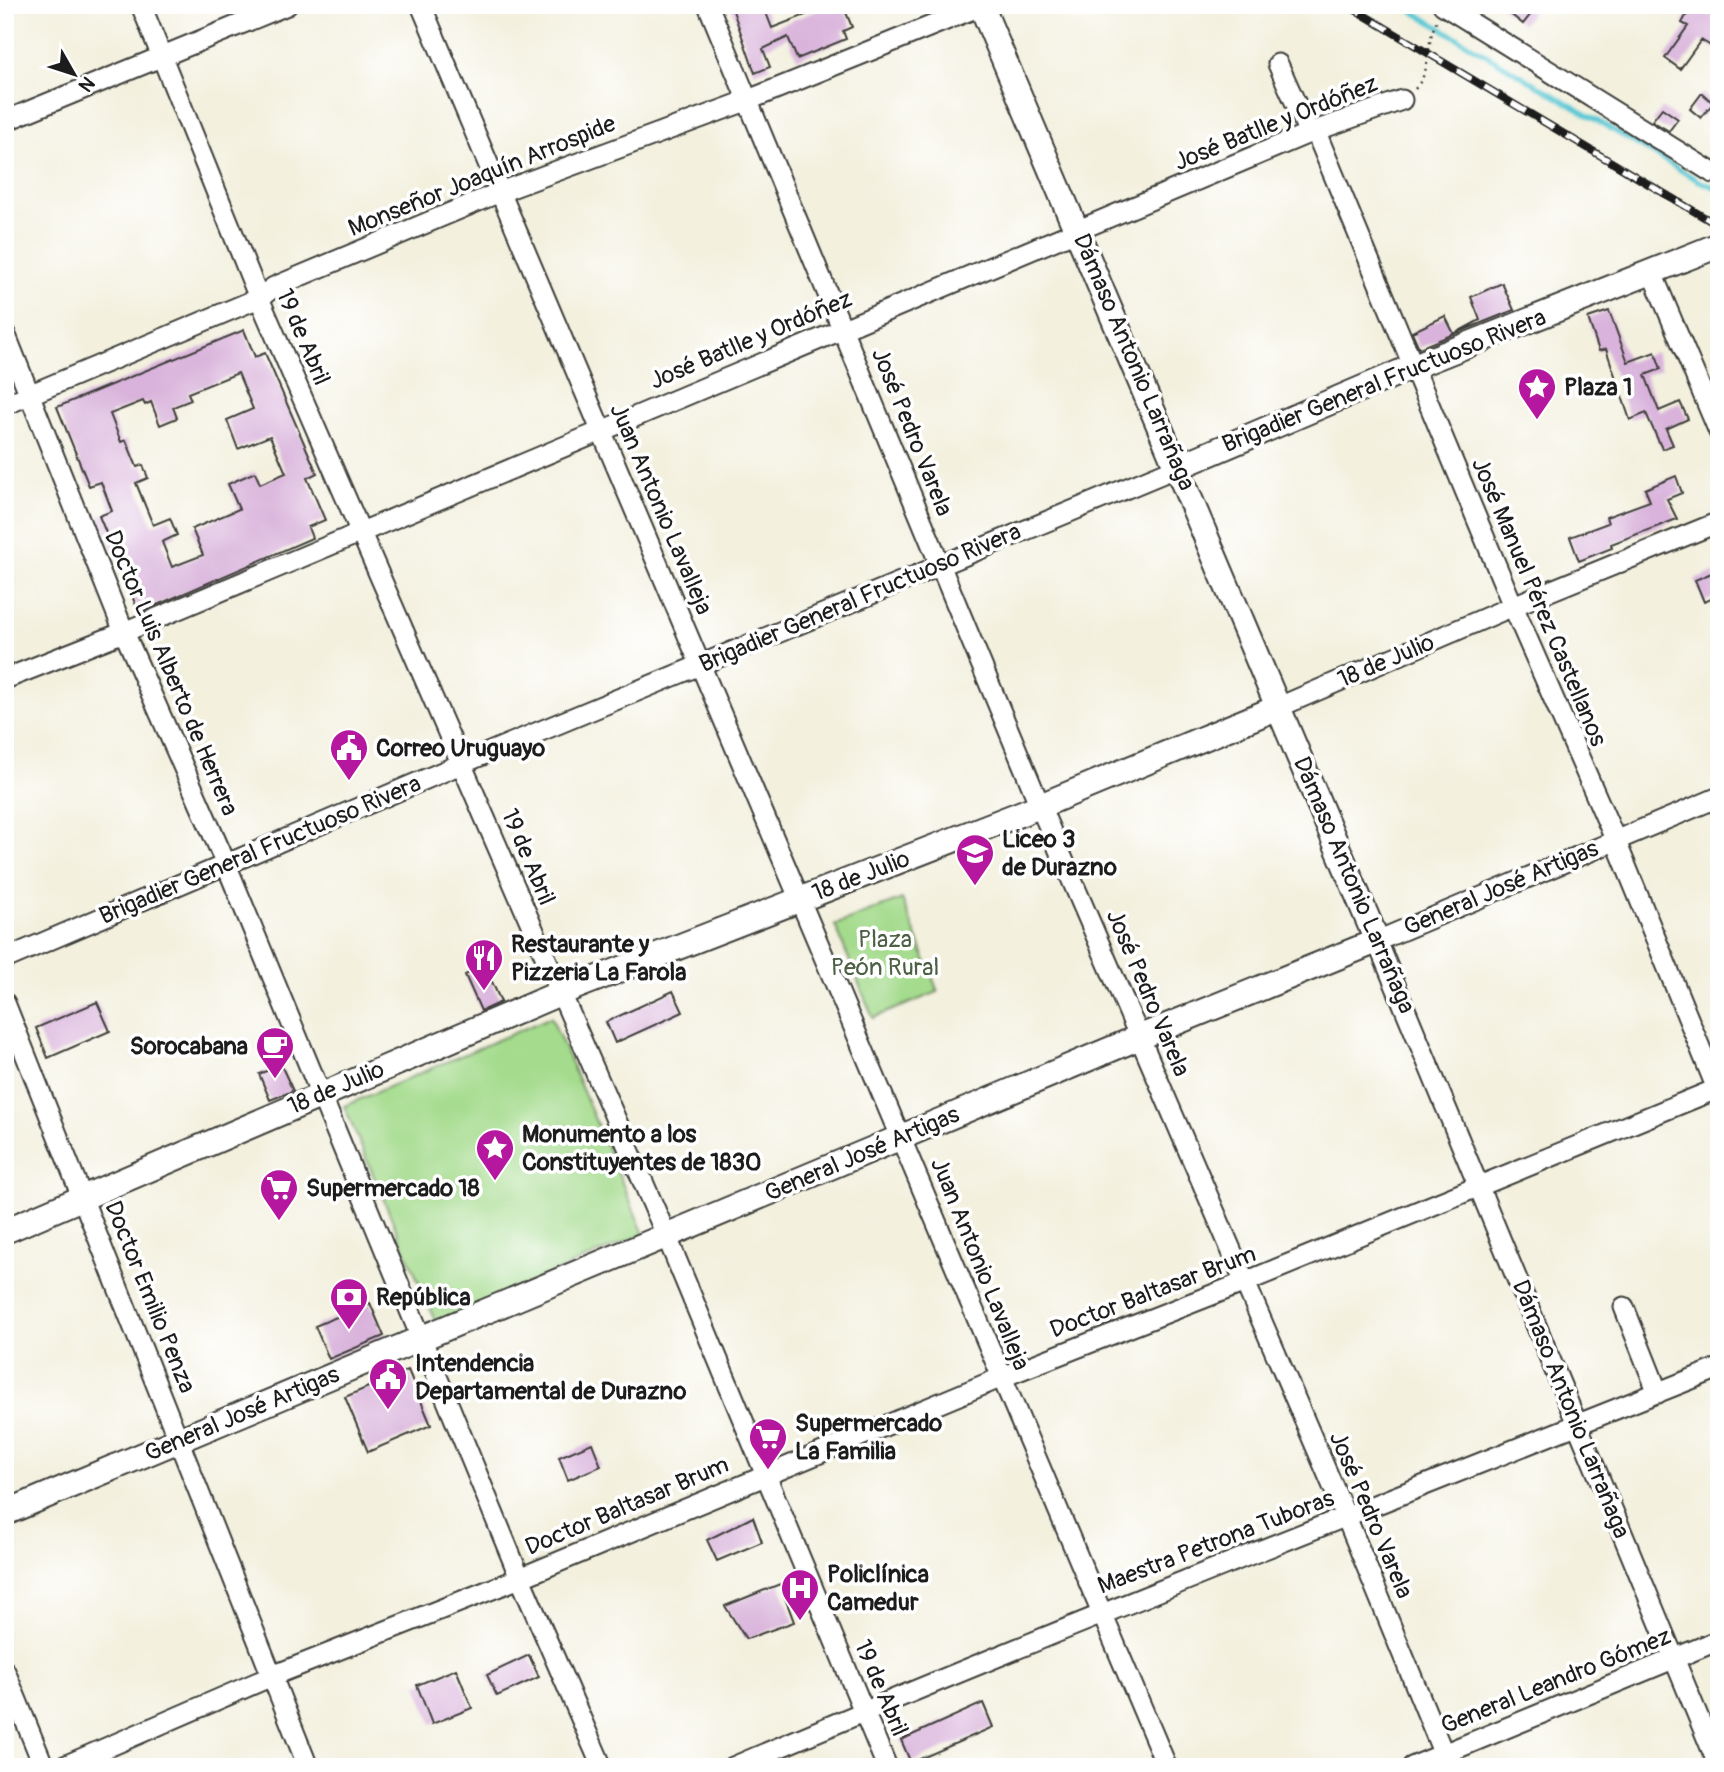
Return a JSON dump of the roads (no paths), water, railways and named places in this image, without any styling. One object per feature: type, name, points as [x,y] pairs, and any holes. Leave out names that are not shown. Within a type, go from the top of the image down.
[{"type":"street","name":"19 de Abril","points":[[141,5],[259,298],[667,1237],[887,1767]]},
{"type":"street","points":[[5,121],[287,5]]},
{"type":"street","name":"Juan Antonio Lavalleja","points":[[421,5],[901,1137],[1000,1378],[1167,1767]]},
{"type":"street","name":"José Pedro Varela","points":[[708,5],[1040,806],[1347,1519],[1446,1760]]},
{"type":"street","name":"Monseñor Joaquín Arrospide","points":[[5,404],[259,298],[274,287],[500,192],[746,101],[982,5]]},
{"type":"street","name":"Dámaso Antonio Larrañaga","points":[[982,5],[1480,1185],[1719,1767]]},
{"type":"street","points":[[1440,12],[1713,173],[1719,174]]},
{"type":"street","name":"José Manuel Pérez Castellanos","points":[[1278,64],[1312,132],[1615,839],[1718,1090]]},
{"type":"street","name":"José Batlle y Ordóñez","points":[[5,679],[124,632],[358,531],[1312,132],[1402,100]]},
{"type":"street","name":"Brigadier General Fructuoso Rivera","points":[[5,959],[461,764],[1178,467],[1412,367],[1719,245]]},
{"type":"street","points":[[1651,273],[1719,432]]},
{"type":"street","name":"Doctor Luis Alberto de Herrera","points":[[5,333],[124,632],[226,864],[520,1578],[602,1767]]},
{"type":"street","name":"18 de Julio","points":[[5,1231],[560,993],[1040,806],[1719,522]]},
{"type":"street","name":"General José Artigas","points":[[5,1514],[1719,797]]},
{"type":"street","name":"Doctor Emilio Penza","points":[[5,1003],[308,1767]]},
{"type":"street","name":"Doctor Baltasar Brum","points":[[62,1767],[272,1676],[520,1578],[1000,1378],[1245,1282],[1718,1090]]},
{"type":"street","points":[[1624,1307],[1658,1393]]},
{"type":"street","name":"Maestra Petrona Tuboras","points":[[733,1767],[1100,1612],[1347,1519],[1719,1368]]},
{"type":"street","name":"General Leandro Gómez","points":[[1412,1767],[1446,1760],[1719,1640]]},
{"type":"street","points":[[5,1671],[44,1767]]},
{"type":"waterway","points":[[1402,5],[1699,181],[1719,189]]},
{"type":"railway","points":[[1347,5],[1719,226]]},
{"type":"place","name":"Plaza 1","points":[[1537,421]]},
{"type":"place","name":"Correo Uruguayo","points":[[349,782]]},
{"type":"place","name":"Liceo 3 de Durazno","points":[[975,887]]},
{"type":"place","name":"Restaurante y Pizzeria La Farola","points":[[484,992]]},
{"type":"place","name":"Sorocabana","points":[[275,1080]]},
{"type":"place","name":"Monumento a los Constituyentes de 1830","points":[[495,1182]]},
{"type":"place","name":"Supermercado 18","points":[[279,1222]]},
{"type":"place","name":"República","points":[[349,1331]]},
{"type":"place","name":"Intendencia Departamental de Durazno","points":[[388,1411]]},
{"type":"place","name":"Supermercado La Familia","points":[[768,1471]]},
{"type":"place","name":"Policlínica Camedur","points":[[800,1622]]},
{"type":"park label","name":"Plaza Peón Rural","points":[[885,953]]}]
